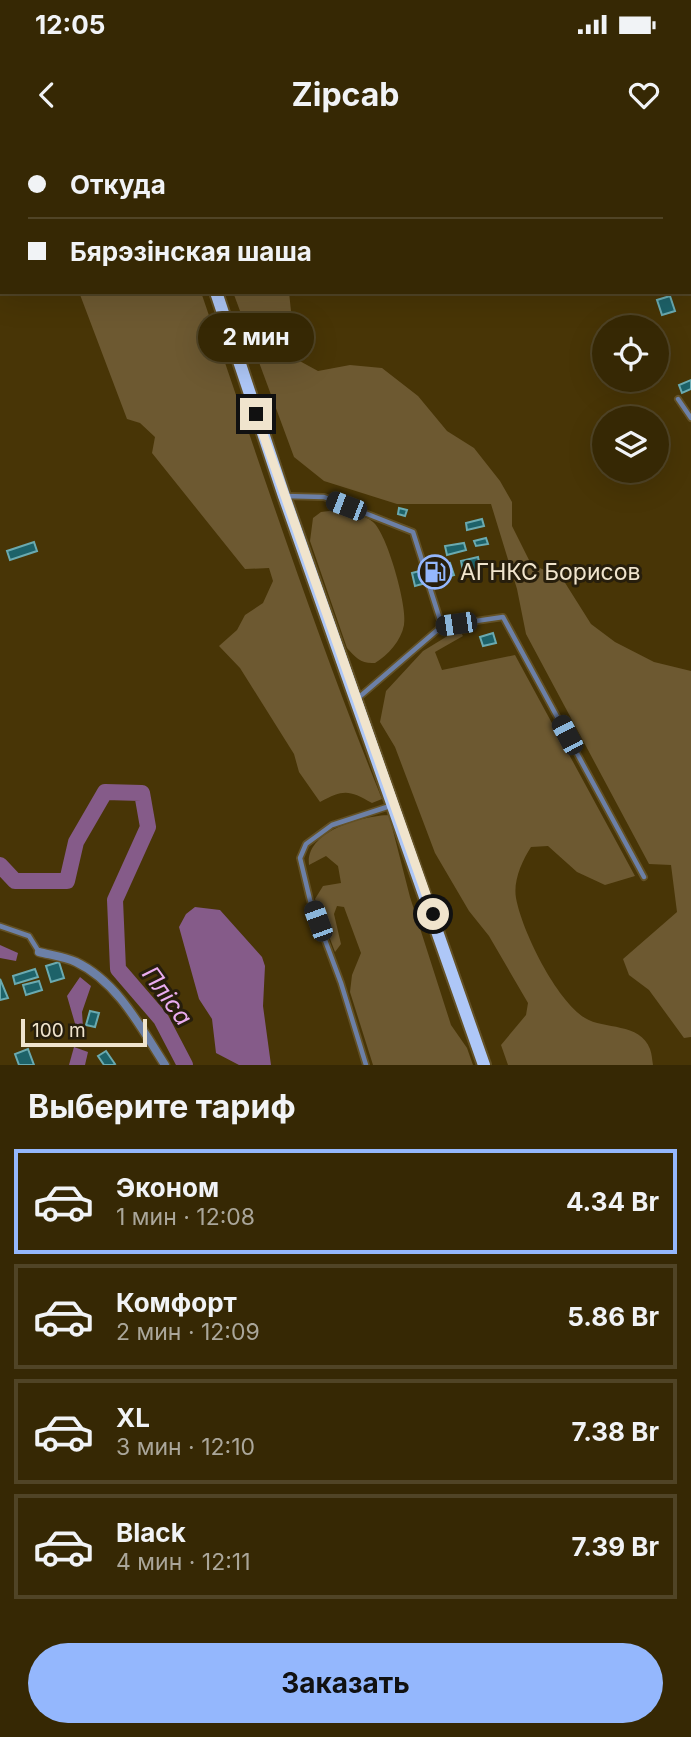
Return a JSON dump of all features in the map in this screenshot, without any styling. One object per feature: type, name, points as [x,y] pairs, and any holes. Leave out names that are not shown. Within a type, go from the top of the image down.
[{"type":"main road","points":[[217,294],[284,496],[484,1065]]},
{"type":"street","points":[[39,952],[76,962],[101,979],[123,1000],[165,1065]]},
{"type":"lane","points":[[678,399],[691,418]]},
{"type":"lane","points":[[284,496],[324,497],[413,531],[425,570]]},
{"type":"lane","points":[[428,582],[442,626]]},
{"type":"lane","points":[[357,700],[442,626],[503,617],[644,877]]},
{"type":"lane","points":[[366,1065],[341,983],[310,900],[300,858],[306,844],[332,825],[394,804]]},
{"type":"lane","points":[[0,926],[29,936],[39,952]]},
{"type":"shaded area","points":[[80,294],[202,294],[311,610],[382,799],[372,803],[352,794],[341,793],[320,802],[299,772],[294,754],[240,668],[219,646],[237,630],[245,615],[263,603],[273,581],[269,568],[245,569],[152,453],[155,437],[140,423],[127,419]]},
{"type":"shaded area","points":[[234,294],[289,294],[296,359],[318,371],[350,365],[382,368],[418,396],[447,431],[474,448],[500,481],[512,502],[512,526],[531,564],[562,578],[591,624],[615,642],[654,662],[691,671],[691,1037],[684,1038],[649,990],[629,975],[623,959],[677,912],[671,865],[649,864],[526,634],[517,589],[491,504],[397,504],[324,481],[294,457]]},
{"type":"shaded area","points":[[337,510],[361,515],[379,529],[400,588],[404,625],[400,637],[385,656],[375,663],[359,660],[347,648],[310,541],[313,518],[321,512]]},
{"type":"shaded area","points":[[459,629],[463,636],[435,652],[442,670],[515,655],[635,876],[605,885],[577,872],[548,846],[531,847],[519,871],[515,892],[519,912],[533,946],[552,981],[574,1009],[593,1022],[638,1034],[650,1049],[653,1065],[508,1065],[501,1045],[526,1015],[528,1003],[489,936],[469,911],[435,853],[395,747],[380,722],[386,691],[423,651]]},
{"type":"shaded area","points":[[389,815],[410,897],[451,1025],[467,1048],[473,1065],[373,1065],[350,992],[352,975],[361,953],[344,907],[337,906],[334,914],[341,944],[335,952],[315,899],[323,886],[341,883],[338,866],[326,856],[309,865],[310,853],[316,843],[325,835],[351,822]]},
{"type":"shaded area","points":[[195,907],[220,910],[262,957],[265,966],[263,1006],[271,1065],[239,1065],[216,1053],[212,1019],[199,999],[179,927],[186,914]]},
{"type":"shaded area","points":[[0,945],[18,953],[16,961],[0,958]]},
{"type":"shaded area","points":[[80,977],[91,986],[82,1012],[83,1027],[76,1027],[67,996]]},
{"type":"shaded area","points":[[74,1047],[88,1052],[85,1065],[69,1065]]},
{"type":"building","points":[[670,296],[675,311],[662,315],[657,300]]},
{"type":"building","points":[[691,380],[691,389],[682,393],[679,385]]},
{"type":"building","points":[[399,508],[407,510],[405,516],[398,514]]},
{"type":"building","points":[[482,519],[484,526],[467,530],[466,523]]},
{"type":"building","points":[[486,538],[488,544],[476,546],[474,541]]},
{"type":"building","points":[[34,542],[37,551],[10,560],[7,551]]},
{"type":"building","points":[[464,543],[466,550],[447,555],[445,546]]},
{"type":"building","points":[[478,557],[481,572],[464,576],[461,561]]},
{"type":"building","points":[[450,563],[454,575],[415,586],[412,573]]},
{"type":"building","points":[[493,633],[496,643],[483,646],[480,637]]},
{"type":"building","points":[[59,962],[64,978],[51,982],[46,966]]},
{"type":"building","points":[[35,969],[38,977],[15,984],[13,976]]},
{"type":"building","points":[[0,979],[8,998],[0,1000]]},
{"type":"building","points":[[39,981],[42,990],[26,995],[23,985]]},
{"type":"building","points":[[90,1011],[99,1013],[95,1027],[86,1025]]},
{"type":"building","points":[[28,1049],[34,1065],[19,1065],[15,1054]]},
{"type":"building","points":[[106,1051],[115,1064],[104,1065],[98,1056]]},
{"type":"waterway","name":"Пліса","points":[[0,865],[15,881],[67,881],[76,842],[105,792],[142,793],[148,827],[115,900],[118,969],[161,1019],[185,1065]]},
{"type":"place","name":"АГНКС Борисов","points":[[435,572]]},
{"type":"route","points":[[256,414],[433,914]]}]
